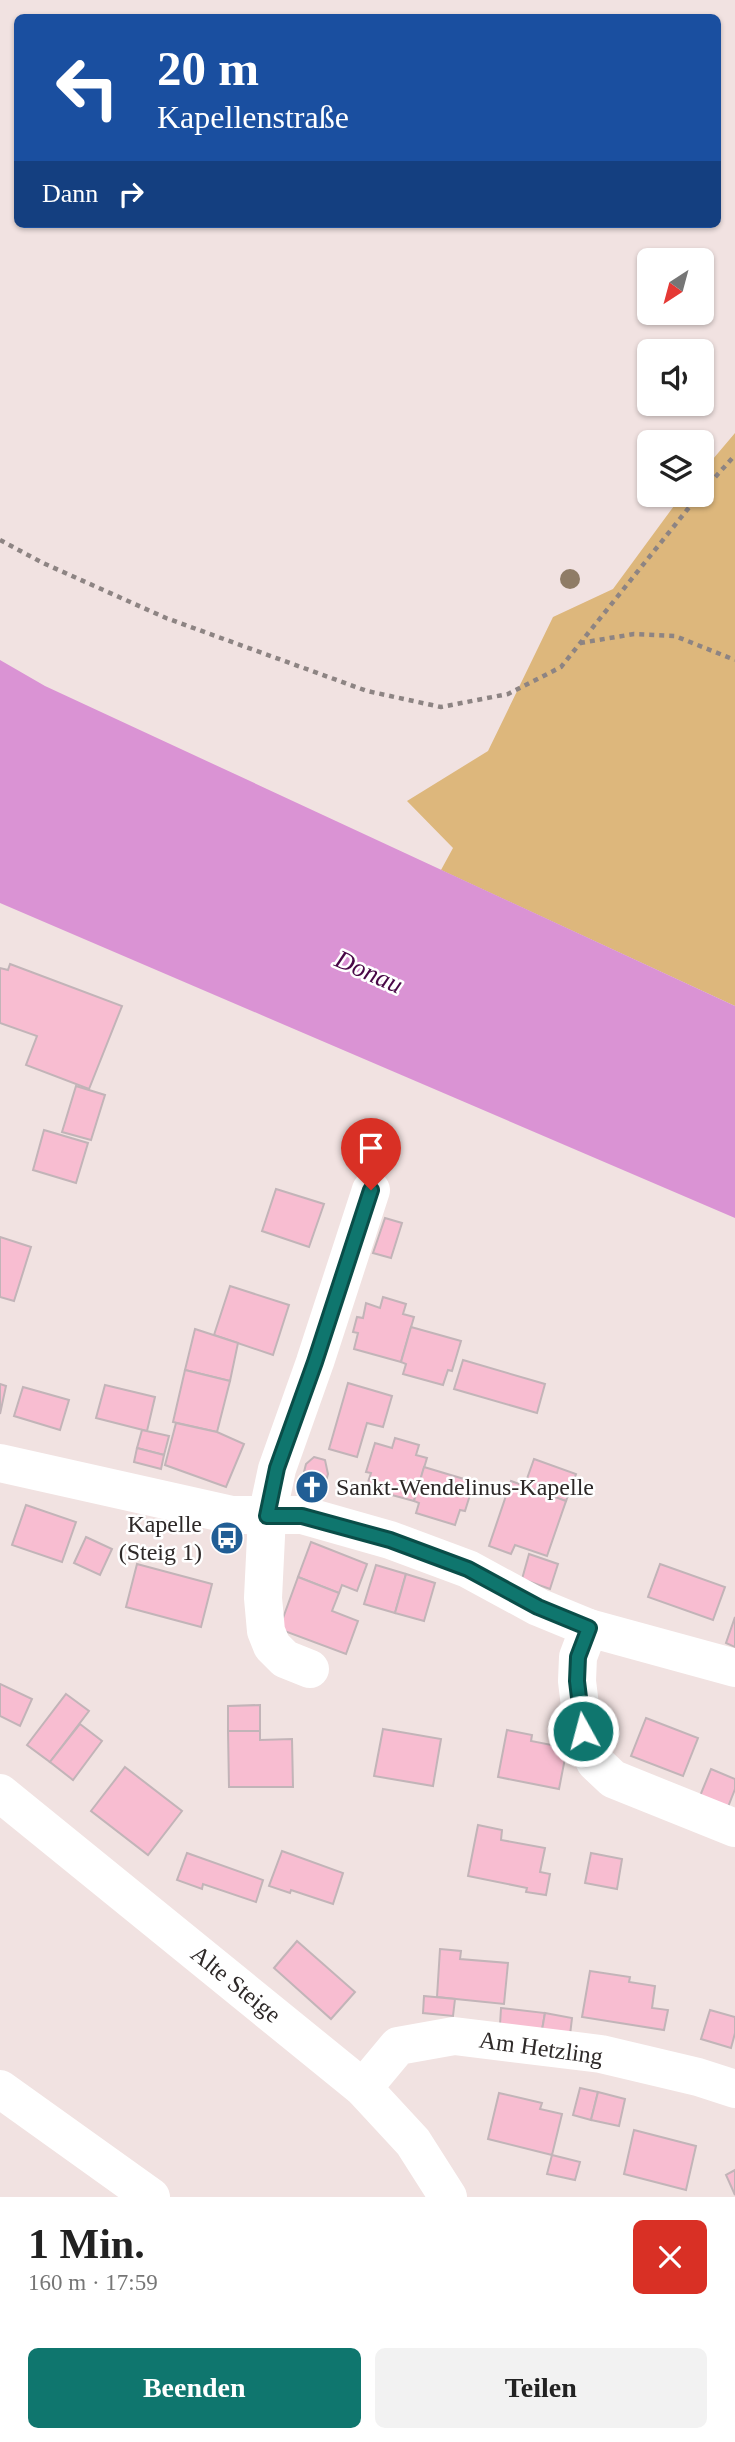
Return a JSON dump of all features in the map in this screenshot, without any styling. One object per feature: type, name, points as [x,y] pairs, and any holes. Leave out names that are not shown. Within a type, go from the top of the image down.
[{"type":"street","points":[[310,1669],[285,1659],[272,1646],[266,1631],[263,1598],[267,1516],[277,1468],[371,1190]]},
{"type":"street","points":[[0,1463],[232,1515],[302,1516],[390,1540],[468,1569],[538,1607],[589,1628],[735,1668]]},
{"type":"street","points":[[589,1628],[578,1657],[577,1681],[583,1731],[595,1762],[613,1779],[735,1828]]},
{"type":"street","name":"Alte Steige","points":[[0,1793],[363,2088],[413,2142],[448,2197]]},
{"type":"street","name":"Am Hetzling","points":[[363,2088],[398,2046],[454,2036],[601,2054],[698,2077],[735,2089]]},
{"type":"street","points":[[0,2089],[151,2197]]},
{"type":"path","points":[[714,478],[735,455]]},
{"type":"path","points":[[0,540],[43,563],[166,618],[366,691],[441,706],[508,694],[561,667],[690,507]]},
{"type":"path","points":[[580,643],[634,634],[675,636],[735,660]]},
{"type":"shaded area","points":[[735,433],[735,1006],[441,870],[453,848],[407,801],[488,751],[553,617],[613,589],[673,507],[714,507],[714,458]]},
{"type":"water","name":"Donau","points":[[0,660],[45,686],[735,1006],[735,1218],[0,903]]},
{"type":"building","points":[[10,964],[122,1006],[89,1089],[26,1065],[37,1036],[0,1023],[0,968],[8,970]]},
{"type":"building","points":[[76,1086],[105,1095],[91,1140],[62,1132]]},
{"type":"building","points":[[44,1130],[88,1143],[76,1183],[33,1170]]},
{"type":"building","points":[[276,1189],[324,1204],[309,1247],[262,1231]]},
{"type":"building","points":[[385,1218],[402,1223],[391,1258],[373,1253]]},
{"type":"building","points":[[0,1237],[31,1247],[14,1301],[0,1297]]},
{"type":"building","points":[[230,1286],[289,1305],[273,1355],[214,1335]]},
{"type":"building","points":[[383,1297],[406,1304],[403,1314],[414,1317],[401,1362],[354,1349],[358,1333],[353,1332],[357,1317],[363,1318],[366,1303],[380,1308]]},
{"type":"building","points":[[411,1327],[461,1341],[452,1371],[448,1370],[443,1385],[403,1374],[406,1364],[401,1362]]},
{"type":"building","points":[[195,1329],[238,1343],[230,1381],[185,1370]]},
{"type":"building","points":[[463,1360],[545,1384],[537,1413],[454,1389]]},
{"type":"building","points":[[185,1370],[230,1381],[217,1432],[173,1422]]},
{"type":"building","points":[[348,1383],[392,1396],[383,1427],[367,1423],[357,1457],[329,1449]]},
{"type":"building","points":[[0,1384],[6,1386],[0,1414]]},
{"type":"building","points":[[105,1385],[155,1397],[147,1431],[96,1418]]},
{"type":"building","points":[[23,1387],[69,1400],[60,1430],[14,1416]]},
{"type":"building","points":[[176,1423],[217,1432],[244,1444],[226,1487],[165,1465]]},
{"type":"building","points":[[142,1430],[169,1436],[164,1455],[137,1448]]},
{"type":"building","points":[[395,1438],[419,1445],[416,1455],[427,1458],[414,1501],[366,1488],[371,1473],[366,1472],[375,1443],[392,1448]]},
{"type":"building","points":[[137,1448],[164,1455],[161,1469],[134,1462]]},
{"type":"building","name":"Sankt-Wendelinus-Kapelle","points":[[314,1457],[325,1460],[328,1474],[319,1506],[297,1500],[306,1464]]},
{"type":"building","points":[[534,1459],[576,1474],[566,1501],[524,1487]]},
{"type":"building","points":[[424,1467],[474,1482],[465,1511],[460,1510],[455,1525],[416,1513],[419,1503],[414,1501]]},
{"type":"building","points":[[511,1481],[566,1501],[547,1556],[515,1545],[511,1554],[489,1546]]},
{"type":"building","points":[[26,1505],[76,1522],[62,1562],[12,1545]]},
{"type":"building","points":[[86,1537],[112,1549],[100,1575],[74,1563]]},
{"type":"building","points":[[311,1542],[367,1564],[357,1591],[342,1585],[339,1593],[298,1577]]},
{"type":"building","points":[[529,1554],[558,1564],[550,1589],[522,1579]]},
{"type":"building","points":[[137,1564],[212,1584],[201,1627],[126,1607]]},
{"type":"building","points":[[660,1564],[725,1587],[713,1620],[648,1597]]},
{"type":"building","points":[[376,1565],[406,1574],[395,1613],[364,1604]]},
{"type":"building","points":[[406,1574],[435,1583],[424,1621],[395,1613]]},
{"type":"building","points":[[298,1577],[339,1593],[332,1611],[358,1621],[346,1654],[279,1629]]},
{"type":"building","points":[[735,1617],[735,1647],[726,1643]]},
{"type":"building","points":[[0,1684],[32,1699],[20,1726],[0,1716]]},
{"type":"building","points":[[66,1694],[89,1711],[50,1762],[27,1745]]},
{"type":"building","points":[[260,1705],[260,1731],[228,1731],[228,1706]]},
{"type":"building","points":[[646,1718],[698,1738],[683,1776],[631,1756]]},
{"type":"building","points":[[80,1724],[102,1741],[73,1780],[50,1762]]},
{"type":"building","points":[[383,1729],[441,1739],[433,1786],[374,1776]]},
{"type":"building","points":[[507,1730],[532,1735],[531,1741],[567,1748],[559,1789],[498,1777]]},
{"type":"building","points":[[228,1731],[260,1731],[260,1740],[292,1739],[293,1787],[229,1787]]},
{"type":"building","points":[[125,1767],[182,1811],[148,1855],[91,1811]]},
{"type":"building","points":[[711,1769],[735,1779],[735,1789],[728,1807],[700,1796]]},
{"type":"building","points":[[478,1825],[502,1830],[501,1840],[545,1848],[540,1872],[550,1874],[546,1895],[526,1892],[527,1888],[468,1876]]},
{"type":"building","points":[[282,1851],[343,1873],[333,1904],[291,1890],[290,1893],[269,1886]]},
{"type":"building","points":[[187,1853],[263,1880],[256,1902],[203,1884],[202,1889],[177,1880]]},
{"type":"building","points":[[591,1853],[622,1859],[617,1889],[585,1883]]},
{"type":"building","points":[[297,1941],[355,1992],[331,2019],[274,1968]]},
{"type":"building","points":[[440,1949],[461,1951],[460,1959],[508,1963],[504,2004],[437,1997]]},
{"type":"building","points":[[590,1971],[630,1977],[629,1982],[655,1986],[652,2008],[668,2010],[664,2030],[582,2017]]},
{"type":"building","points":[[424,1996],[455,1999],[453,2016],[423,2013]]},
{"type":"building","points":[[501,2008],[545,2013],[542,2030],[500,2025]]},
{"type":"building","points":[[710,2010],[735,2017],[731,2048],[701,2039]]},
{"type":"building","points":[[545,2013],[572,2018],[570,2035],[542,2030]]},
{"type":"building","points":[[580,2088],[598,2092],[591,2120],[573,2115]]},
{"type":"building","points":[[598,2092],[625,2099],[619,2126],[591,2120]]},
{"type":"building","points":[[499,2093],[542,2103],[540,2109],[562,2114],[552,2155],[488,2139]]},
{"type":"building","points":[[634,2130],[696,2146],[686,2190],[624,2174]]},
{"type":"building","points":[[552,2155],[580,2162],[575,2180],[547,2174]]},
{"type":"building","points":[[735,2170],[735,2195],[726,2175]]},
{"type":"place","name":"Sankt-Wendelinus-Kapelle","points":[[312,1487]]},
{"type":"place","name":"Kapelle (Steig 1)","points":[[227,1538]]},
{"type":"route","points":[[371,1190],[277,1468],[267,1516],[302,1516],[390,1540],[468,1569],[538,1607],[589,1628],[578,1657],[577,1681],[583,1731]]}]
